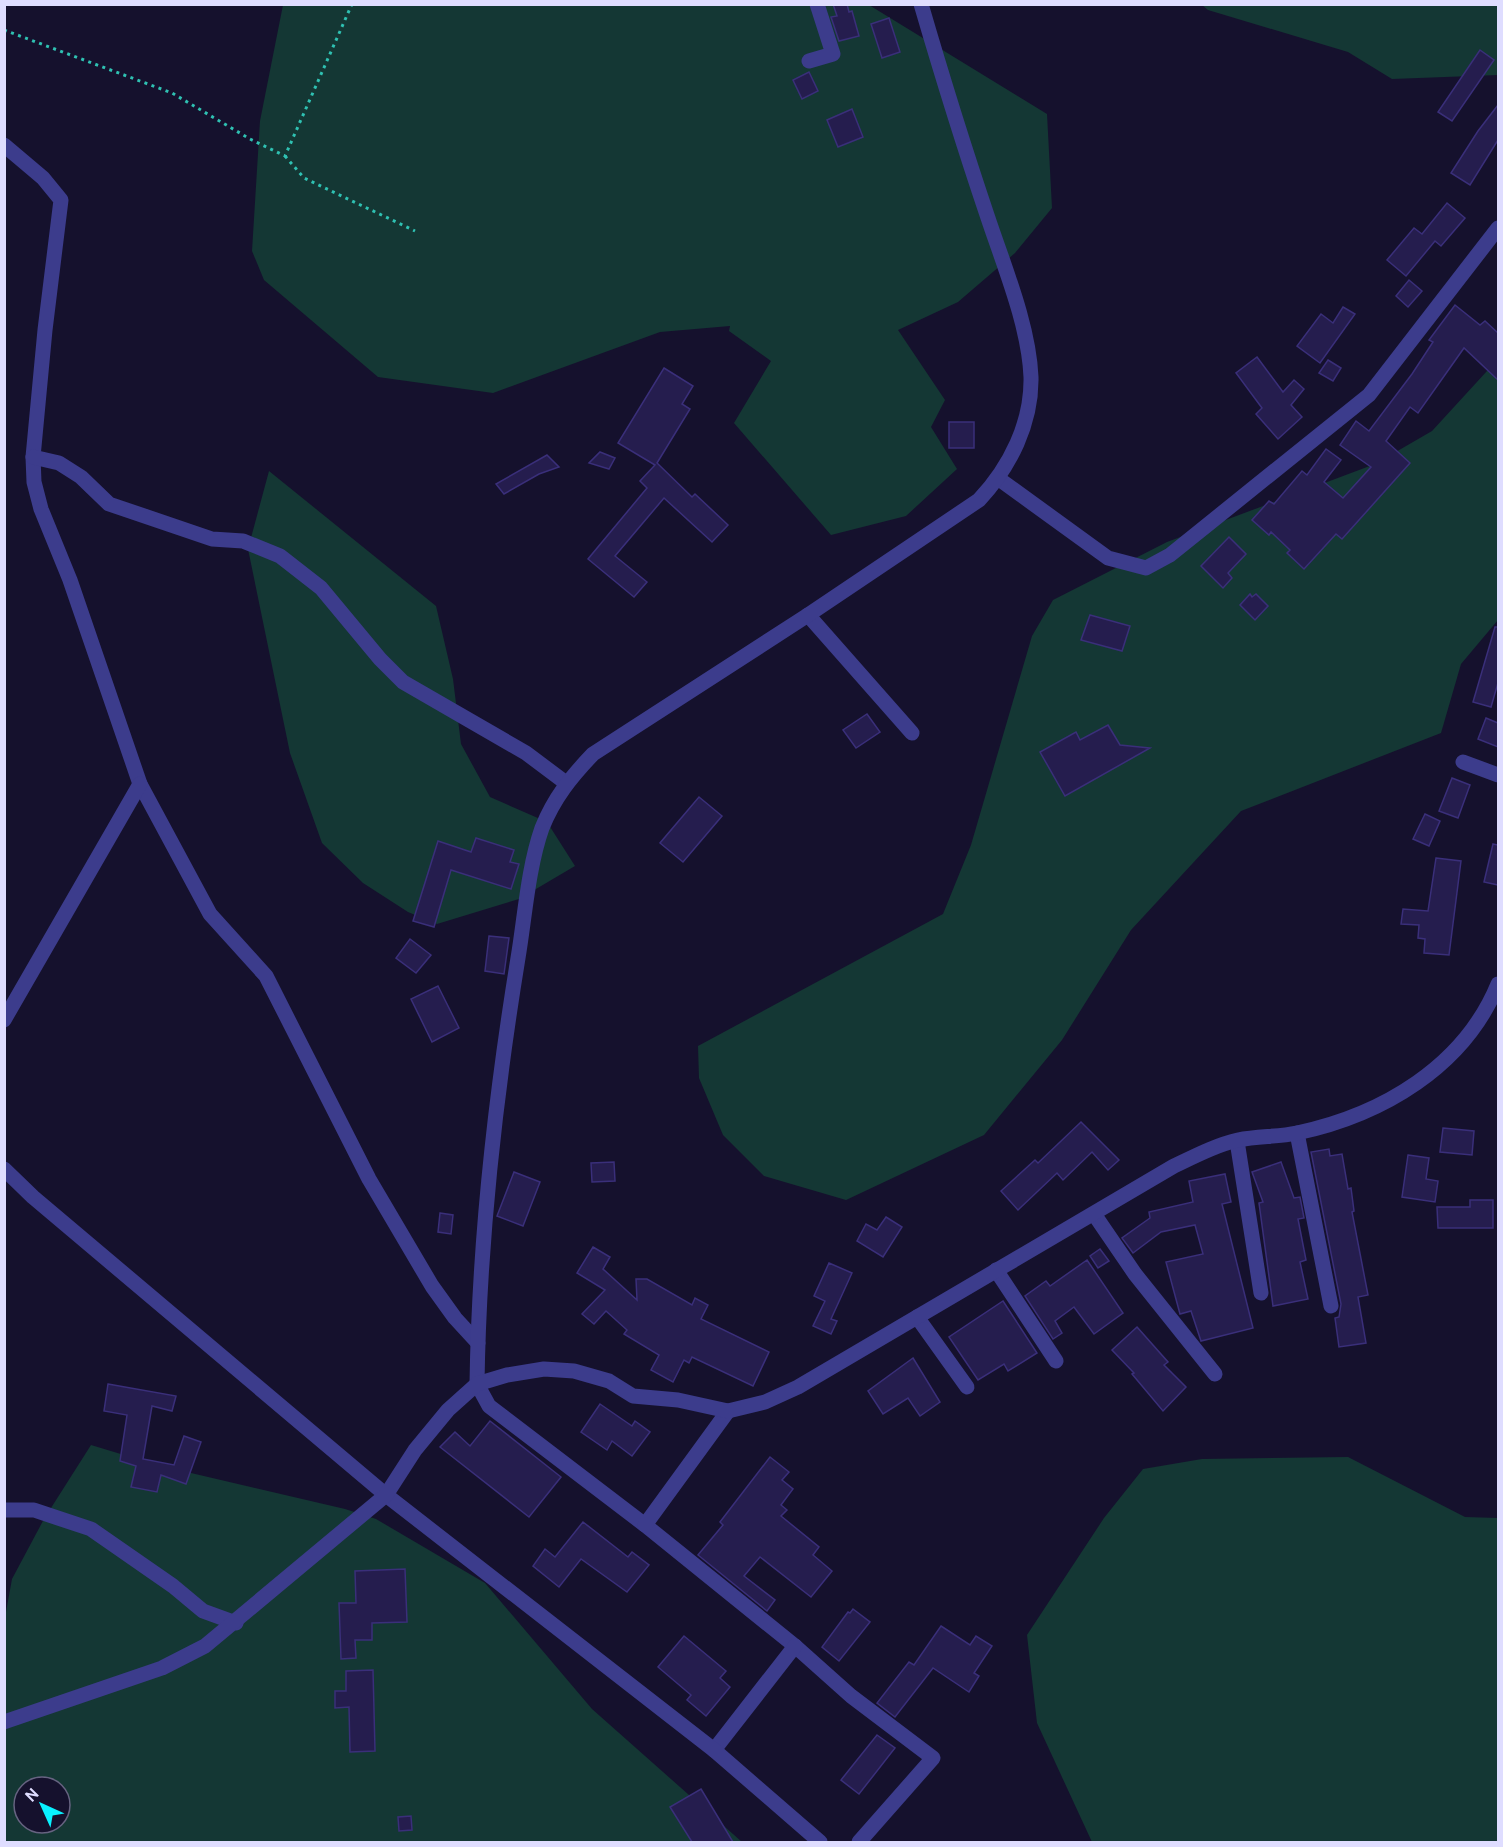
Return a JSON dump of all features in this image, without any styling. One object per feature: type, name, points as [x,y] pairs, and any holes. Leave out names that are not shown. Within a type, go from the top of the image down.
[{"type":"street","points":[[809,61],[833,54],[817,4]]},
{"type":"street","points":[[859,1842],[933,1758],[851,1696],[795,1646],[645,1525],[489,1406],[477,1384],[478,1343],[486,1217],[502,1059],[538,843],[552,806],[566,783],[593,754],[939,529],[979,500],[999,478],[1018,442],[1026,414],[1031,377],[1026,342],[921,4]]},
{"type":"street","points":[[4,145],[43,178],[61,200],[33,457],[34,482],[41,509],[70,580],[140,784],[210,915],[266,976],[369,1179],[432,1286],[455,1318],[478,1343]]},
{"type":"street","points":[[999,478],[1107,558],[1146,568],[1170,555],[1369,395],[1498,228]]},
{"type":"street","points":[[33,457],[59,463],[81,477],[109,504],[212,539],[243,541],[280,556],[321,588],[380,659],[403,682],[526,753],[566,783]]},
{"type":"street","points":[[808,615],[912,734]]},
{"type":"street","points":[[1463,762],[1498,775]]},
{"type":"street","points":[[4,1020],[140,784]]},
{"type":"street","points":[[4,1722],[162,1668],[205,1646],[236,1623],[386,1495],[415,1450],[448,1410],[477,1384],[507,1375],[544,1369],[573,1371],[609,1382],[633,1396],[678,1400],[728,1411],[765,1402],[798,1387],[1174,1166],[1208,1149],[1238,1140],[1297,1133],[1364,1114],[1412,1087],[1457,1051],[1490,1004],[1498,984]]},
{"type":"street","points":[[1297,1133],[1331,1306]]},
{"type":"street","points":[[1238,1140],[1261,1293]]},
{"type":"street","points":[[4,1169],[33,1197],[386,1495],[714,1750],[820,1842]]},
{"type":"street","points":[[1094,1214],[1136,1274],[1215,1374]]},
{"type":"street","points":[[996,1270],[1056,1361]]},
{"type":"street","points":[[917,1317],[967,1387]]},
{"type":"street","points":[[645,1525],[728,1411]]},
{"type":"street","points":[[4,1510],[34,1510],[91,1528],[173,1586],[202,1611],[236,1623]]},
{"type":"street","points":[[714,1750],[795,1646]]},
{"type":"path","points":[[285,156],[352,4]]},
{"type":"path","points":[[4,30],[172,93],[250,140],[285,156],[304,178],[415,231]]},
{"type":"green space","points":[[283,5],[869,5],[1047,114],[1052,208],[1015,253],[958,302],[898,330],[945,400],[931,427],[957,469],[906,516],[831,535],[734,423],[771,361],[729,331],[730,326],[660,332],[493,393],[378,377],[264,280],[252,251],[260,121]]},
{"type":"green space","points":[[1202,5],[1498,5],[1498,75],[1392,79],[1348,52],[1208,10]]},
{"type":"green space","points":[[1498,359],[1498,620],[1461,664],[1441,733],[1241,811],[1131,930],[1062,1040],[984,1135],[846,1200],[764,1176],[723,1135],[699,1078],[698,1046],[943,914],[971,845],[1032,636],[1053,600],[1167,542],[1375,464],[1432,431]]},
{"type":"green space","points":[[269,471],[436,606],[453,679],[461,744],[490,797],[547,822],[575,866],[519,899],[437,924],[408,912],[363,883],[322,843],[290,753],[248,549]]},
{"type":"green space","points":[[91,1445],[157,1465],[345,1509],[376,1519],[485,1583],[592,1709],[742,1842],[5,1842],[4,1623],[12,1579],[44,1519]]},
{"type":"green space","points":[[1348,1457],[1465,1517],[1498,1518],[1498,1842],[1092,1842],[1037,1723],[1027,1635],[1104,1518],[1143,1469],[1202,1459]]},
{"type":"building","points":[[833,4],[847,4],[849,12],[852,11],[859,36],[839,41],[831,17],[837,16]]},
{"type":"building","points":[[889,18],[900,52],[882,58],[871,24]]},
{"type":"building","points":[[1480,50],[1494,60],[1452,121],[1438,112]]},
{"type":"building","points":[[809,72],[818,91],[802,99],[793,80]]},
{"type":"building","points":[[1498,105],[1498,140],[1470,185],[1451,173]]},
{"type":"building","points":[[852,109],[863,137],[838,147],[827,120]]},
{"type":"building","points":[[1447,203],[1465,218],[1441,246],[1435,241],[1406,276],[1387,260],[1414,228],[1422,234]]},
{"type":"building","points":[[1409,280],[1422,291],[1408,307],[1396,296]]},
{"type":"building","points":[[1455,305],[1480,325],[1485,321],[1498,333],[1498,380],[1464,348],[1418,413],[1410,407],[1386,441],[1410,463],[1342,539],[1336,534],[1304,569],[1287,553],[1290,550],[1271,532],[1269,535],[1252,520],[1269,501],[1274,504],[1302,471],[1307,475],[1326,449],[1341,460],[1324,482],[1343,498],[1371,467],[1340,445],[1356,421],[1369,431],[1412,374],[1433,342],[1429,340]]},
{"type":"building","points":[[1343,307],[1355,314],[1320,363],[1297,346],[1321,314],[1333,323]]},
{"type":"building","points":[[1257,357],[1283,392],[1294,380],[1304,389],[1291,405],[1302,417],[1278,439],[1256,414],[1262,408],[1236,373]]},
{"type":"building","points":[[1328,360],[1341,368],[1333,381],[1319,373]]},
{"type":"building","points":[[664,368],[693,386],[682,404],[690,409],[657,463],[692,497],[695,494],[728,525],[712,542],[664,498],[615,556],[647,582],[634,597],[588,559],[647,488],[640,481],[655,465],[618,443]]},
{"type":"building","points":[[949,422],[974,422],[974,448],[949,448]]},
{"type":"building","points":[[600,452],[615,458],[609,469],[589,463]]},
{"type":"building","points":[[547,455],[559,467],[539,474],[504,494],[496,484]]},
{"type":"building","points":[[1229,537],[1246,554],[1228,573],[1232,578],[1223,588],[1201,566]]},
{"type":"building","points":[[1250,594],[1252,597],[1256,594],[1268,606],[1255,620],[1240,605]]},
{"type":"building","points":[[1090,615],[1130,626],[1122,651],[1081,640]]},
{"type":"building","points":[[1495,627],[1498,627],[1498,683],[1491,707],[1473,702]]},
{"type":"building","points":[[867,714],[880,732],[856,748],[843,730]]},
{"type":"building","points":[[1486,718],[1498,723],[1498,747],[1478,739]]},
{"type":"building","points":[[1108,725],[1120,745],[1150,748],[1065,796],[1040,752],[1076,732],[1080,740]]},
{"type":"building","points":[[1452,778],[1470,785],[1458,818],[1439,811]]},
{"type":"building","points":[[699,797],[722,816],[683,862],[660,843]]},
{"type":"building","points":[[1425,814],[1440,821],[1429,846],[1413,839]]},
{"type":"building","points":[[476,838],[514,850],[510,862],[519,864],[511,889],[451,870],[434,927],[413,921],[438,841],[471,852]]},
{"type":"building","points":[[1493,844],[1498,845],[1498,885],[1484,882]]},
{"type":"building","points":[[1436,858],[1461,861],[1449,955],[1424,953],[1425,939],[1418,938],[1419,925],[1401,924],[1403,909],[1428,911]]},
{"type":"building","points":[[489,936],[509,938],[504,974],[485,971]]},
{"type":"building","points":[[410,939],[431,955],[416,973],[396,958]]},
{"type":"building","points":[[438,986],[459,1028],[432,1042],[411,999]]},
{"type":"building","points":[[1081,1122],[1119,1160],[1108,1170],[1092,1152],[1063,1180],[1057,1173],[1018,1210],[1001,1191],[1035,1160],[1038,1163]]},
{"type":"building","points":[[1443,1128],[1474,1131],[1472,1155],[1440,1152]]},
{"type":"building","points":[[1329,1149],[1330,1156],[1342,1154],[1348,1189],[1351,1188],[1354,1211],[1352,1212],[1368,1295],[1358,1297],[1366,1343],[1339,1347],[1335,1318],[1339,1317],[1341,1304],[1311,1152]]},
{"type":"building","points":[[1408,1155],[1429,1158],[1426,1179],[1438,1181],[1435,1202],[1402,1197]]},
{"type":"building","points":[[614,1162],[615,1181],[592,1182],[591,1163]]},
{"type":"building","points":[[1281,1162],[1294,1198],[1300,1197],[1304,1218],[1298,1219],[1306,1260],[1300,1262],[1308,1299],[1273,1306],[1259,1203],[1263,1202],[1252,1172]]},
{"type":"building","points":[[514,1172],[540,1182],[523,1226],[497,1216]]},
{"type":"building","points":[[1225,1174],[1231,1202],[1222,1204],[1253,1328],[1201,1341],[1191,1311],[1180,1314],[1166,1262],[1203,1254],[1195,1225],[1161,1232],[1133,1253],[1122,1238],[1150,1218],[1149,1212],[1193,1202],[1189,1181]]},
{"type":"building","points":[[1470,1200],[1493,1200],[1493,1228],[1438,1228],[1437,1207],[1470,1207]]},
{"type":"building","points":[[440,1213],[453,1215],[451,1234],[438,1232]]},
{"type":"building","points":[[886,1217],[902,1227],[883,1257],[857,1241],[866,1224],[877,1230]]},
{"type":"building","points":[[593,1247],[610,1257],[603,1269],[637,1300],[636,1279],[647,1279],[692,1305],[695,1298],[708,1305],[701,1319],[769,1352],[753,1386],[692,1357],[689,1363],[684,1360],[673,1382],[651,1370],[659,1355],[624,1334],[627,1330],[606,1311],[594,1324],[582,1314],[605,1290],[577,1273]]},
{"type":"building","points":[[1100,1249],[1109,1261],[1098,1268],[1090,1256]]},
{"type":"building","points":[[1087,1260],[1123,1313],[1094,1334],[1074,1307],[1055,1321],[1062,1333],[1053,1339],[1025,1296],[1046,1281],[1050,1286]]},
{"type":"building","points":[[829,1263],[852,1273],[831,1319],[837,1321],[831,1334],[813,1326],[825,1301],[814,1296]]},
{"type":"building","points":[[1003,1301],[1037,1353],[1008,1371],[1004,1364],[978,1380],[949,1337]]},
{"type":"building","points":[[1137,1327],[1168,1362],[1164,1365],[1186,1387],[1163,1411],[1132,1374],[1134,1373],[1112,1350]]},
{"type":"building","points":[[913,1358],[940,1402],[920,1416],[908,1398],[883,1414],[868,1391]]},
{"type":"building","points":[[108,1384],[176,1396],[172,1411],[152,1406],[143,1459],[174,1465],[184,1436],[201,1442],[186,1484],[161,1475],[157,1492],[131,1487],[136,1466],[120,1461],[127,1415],[104,1411]]},
{"type":"building","points":[[600,1404],[632,1426],[635,1421],[650,1432],[632,1456],[612,1441],[607,1450],[581,1432]]},
{"type":"building","points":[[490,1421],[561,1477],[529,1517],[440,1447],[455,1432],[470,1446]]},
{"type":"building","points":[[770,1457],[789,1472],[782,1480],[793,1489],[781,1505],[787,1510],[781,1516],[819,1547],[813,1555],[832,1571],[811,1597],[760,1557],[744,1576],[775,1600],[767,1611],[698,1555],[723,1525],[720,1522]]},
{"type":"building","points":[[583,1522],[628,1557],[632,1552],[649,1565],[627,1592],[581,1559],[559,1587],[533,1566],[545,1549],[555,1557]]},
{"type":"building","points":[[405,1569],[407,1622],[372,1623],[372,1640],[355,1640],[356,1658],[341,1659],[339,1603],[356,1603],[355,1571]]},
{"type":"building","points":[[853,1609],[870,1622],[839,1661],[822,1647],[848,1612],[850,1613]]},
{"type":"building","points":[[941,1626],[970,1645],[976,1636],[992,1646],[974,1673],[979,1676],[969,1692],[933,1668],[895,1717],[877,1703],[909,1662],[914,1665]]},
{"type":"building","points":[[684,1636],[726,1671],[720,1678],[730,1687],[706,1716],[687,1700],[691,1695],[658,1667]]},
{"type":"building","points":[[373,1670],[375,1751],[350,1752],[349,1707],[335,1708],[335,1691],[346,1691],[346,1671]]},
{"type":"building","points":[[877,1735],[895,1748],[859,1794],[841,1780]]},
{"type":"building","points":[[701,1789],[733,1842],[692,1842],[670,1807]]},
{"type":"building","points":[[411,1816],[412,1830],[399,1831],[398,1817]]}]
